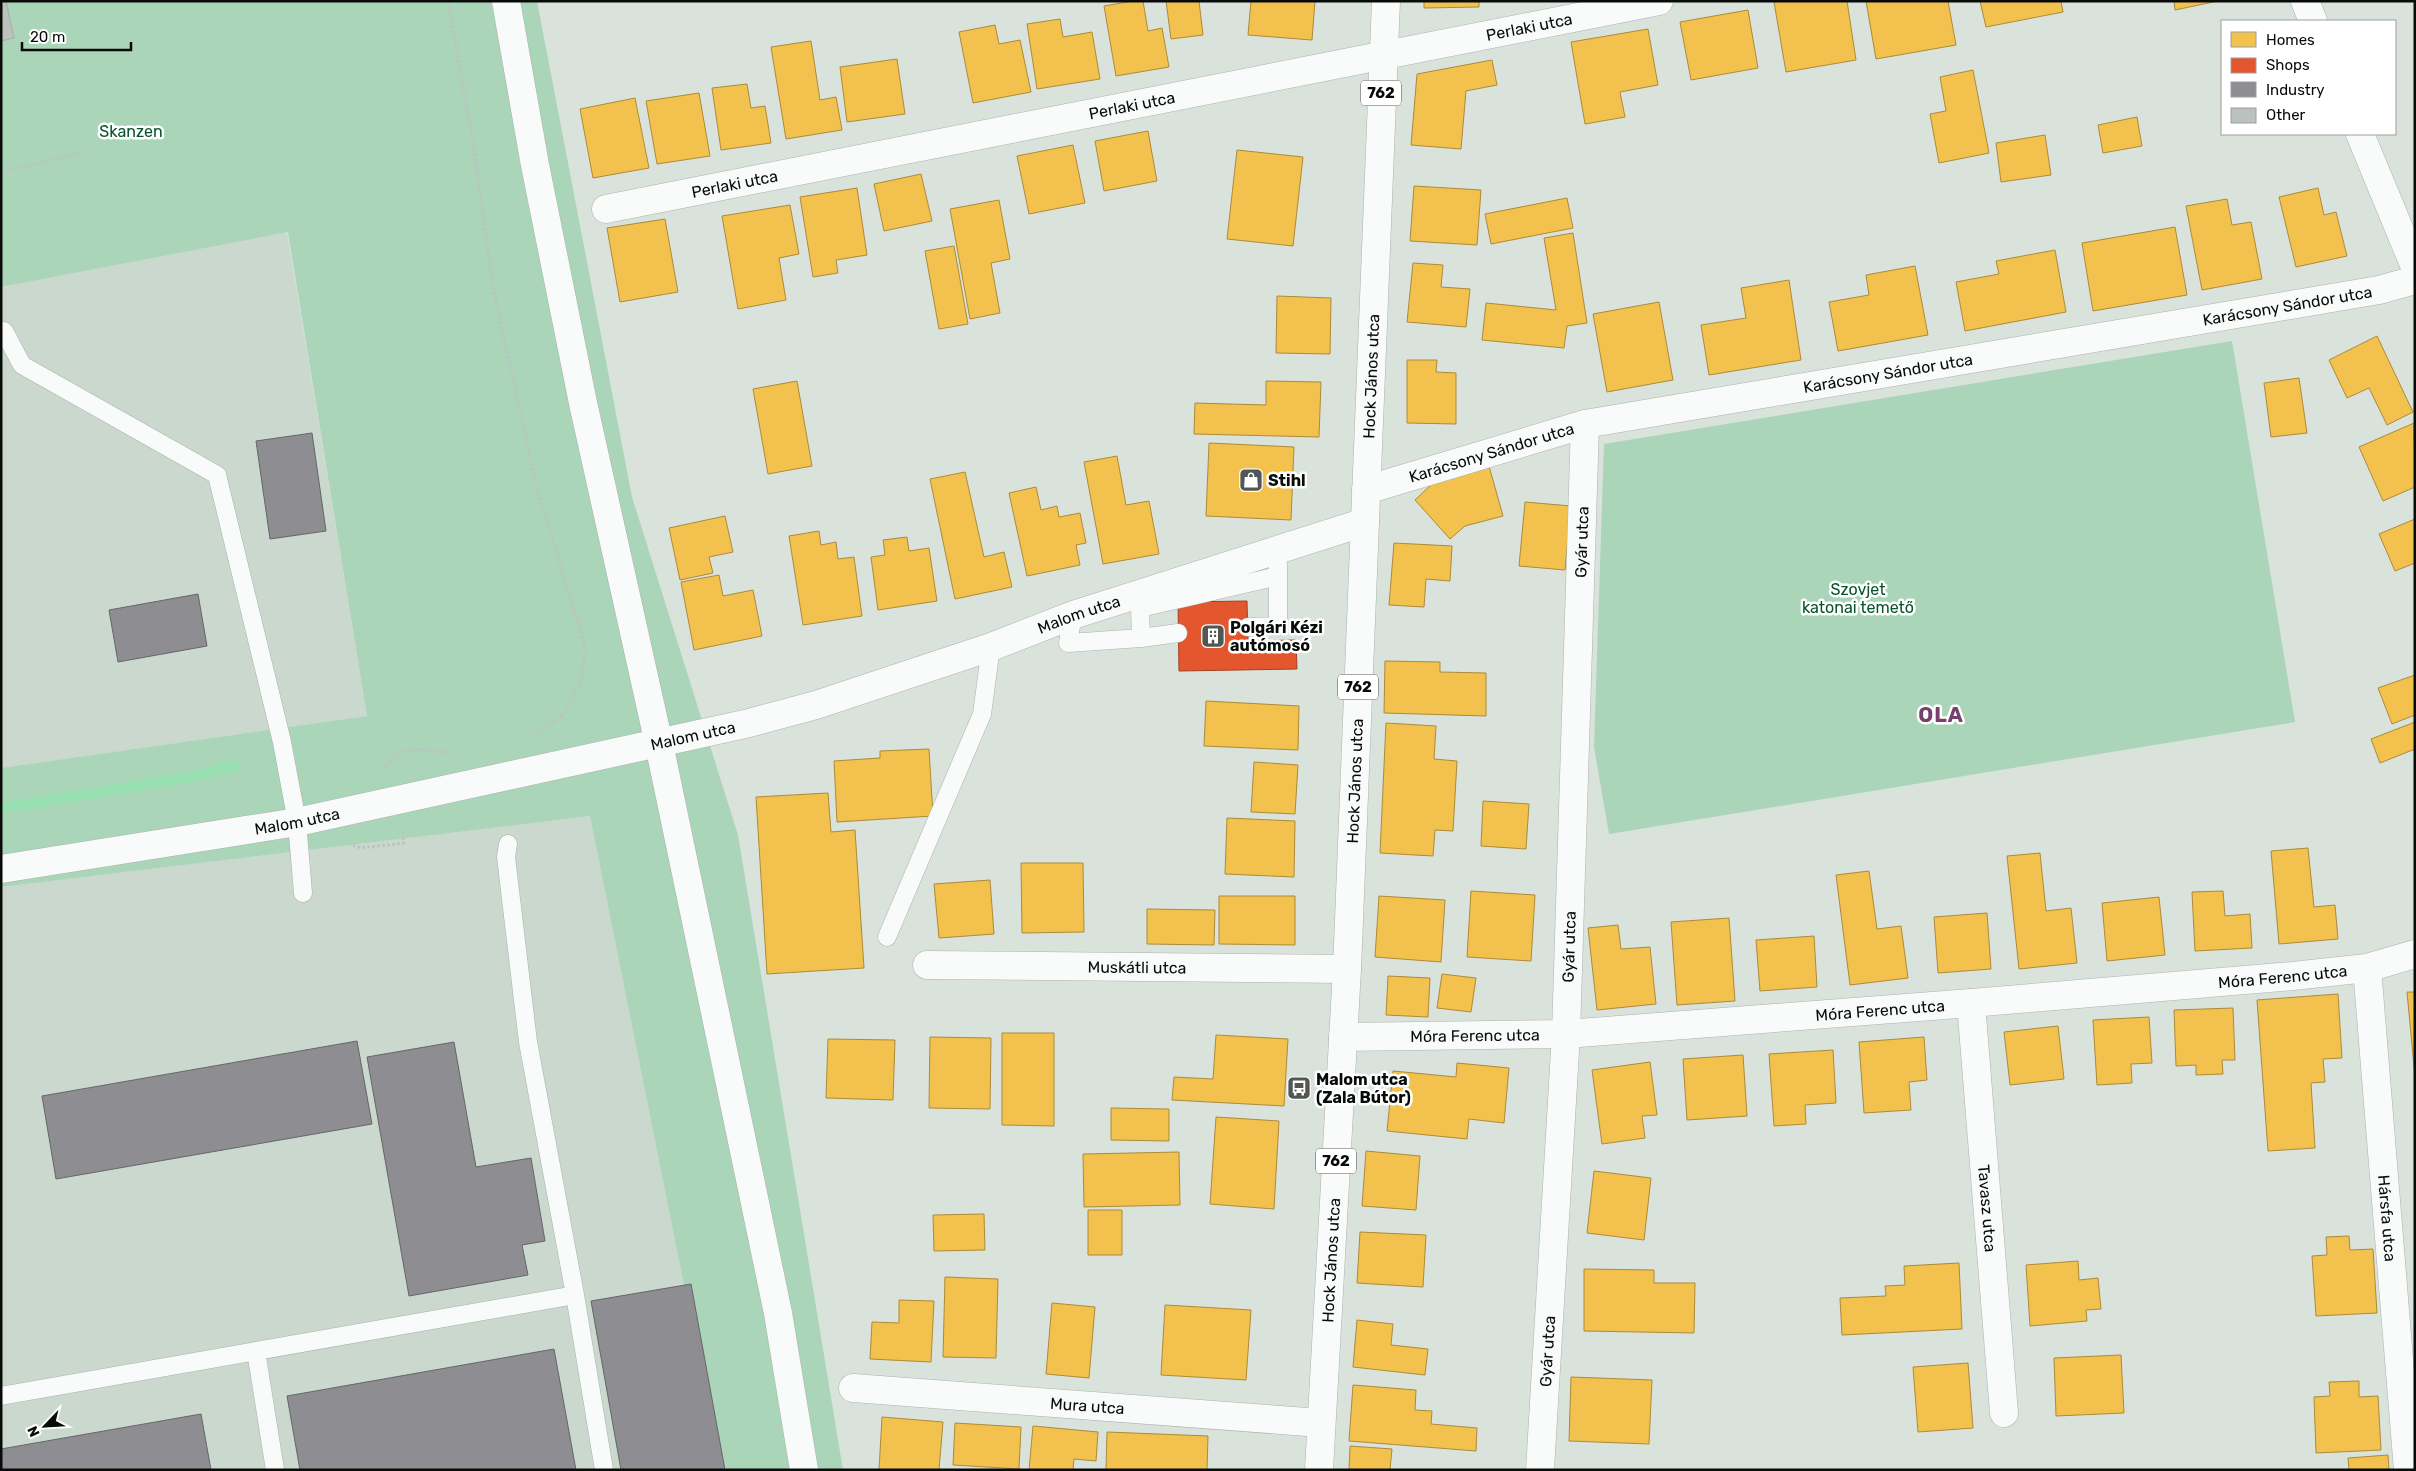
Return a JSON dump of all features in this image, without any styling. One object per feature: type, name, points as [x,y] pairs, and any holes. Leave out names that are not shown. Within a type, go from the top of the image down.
[{"type":"street","points":[[506,1],[535,165],[581,394],[659,744],[778,1313],[804,1470]]},
{"type":"street","name":"Hock János utca","points":[[1319,1470],[1347,969],[1386,1]]},
{"type":"street","name":"Perlaki utca","points":[[606,209],[1383,58],[1659,1]]},
{"type":"street","points":[[2305,1],[2313,20]]},
{"type":"street","points":[[2360,135],[2415,266]]},
{"type":"street","name":"Karácsony Sándor utca","points":[[1366,490],[1585,424],[2370,292],[2415,280]]},
{"type":"street","name":"Gyár utca","points":[[1540,1470],[1566,1034],[1585,424]]},
{"type":"street","name":"Malom utca","points":[[1,869],[297,822],[659,744],[816,705],[991,647],[1073,615],[1278,563],[1365,522]]},
{"type":"street","name":"Móra Ferenc utca","points":[[1343,1037],[1566,1034],[1970,1004],[2367,968],[2415,954]]},
{"type":"street","name":"Muskátli utca","points":[[927,965],[1347,969]]},
{"type":"street","name":"Hársfa utca","points":[[2367,968],[2408,1470]]},
{"type":"street","name":"Tavasz utca","points":[[1970,1004],[2004,1413]]},
{"type":"street","name":"Mura utca","points":[[853,1388],[1321,1423]]},
{"type":"lane","points":[[4,331],[22,366],[217,475],[282,742],[297,822],[303,893]]},
{"type":"lane","points":[[1141,638],[1140,608],[1278,563],[1278,626],[1248,627]]},
{"type":"lane","points":[[1073,615],[1068,643],[1141,638],[1178,633]]},
{"type":"lane","points":[[887,937],[982,714],[991,647]]},
{"type":"lane","points":[[508,844],[507,866],[528,1042],[575,1295],[604,1470]]},
{"type":"lane","points":[[1,1396],[575,1295]]},
{"type":"lane","points":[[256,1351],[275,1470]]},
{"type":"path","points":[[448,1],[472,137],[494,292],[536,485],[585,647],[582,678],[562,716],[528,738]]},
{"type":"path","points":[[1,172],[81,153]]},
{"type":"path","points":[[414,749],[461,752]]},
{"type":"shaded area","points":[[287,232],[367,716],[1,768],[1,287]]},
{"type":"shaded area","points":[[590,816],[721,1470],[1,1470],[1,887]]},
{"type":"green space","name":"Skanzen","points":[[1,1],[537,1],[632,497],[738,835],[843,1470],[721,1470],[590,816],[1,887],[1,768],[367,716],[288,232],[1,287]]},
{"type":"green space","name":"Szovjet katonai temető","points":[[2232,341],[2295,722],[1609,834],[1594,747],[1604,444]]},
{"type":"building: Homes","points":[[1143,1],[1148,31],[1162,28],[1169,67],[1116,76],[1104,6]]},
{"type":"building: Homes","points":[[1166,1],[1199,1],[1203,35],[1171,39]]},
{"type":"building: Homes","points":[[1251,1],[1315,1],[1312,40],[1248,35]]},
{"type":"building: Homes","points":[[1424,1],[1479,1],[1479,7],[1424,8]]},
{"type":"building: Homes","points":[[1847,1],[1856,60],[1786,72],[1774,2]]},
{"type":"building: Homes","points":[[1866,1],[1948,1],[1956,45],[1876,59]]},
{"type":"building: Homes","points":[[1980,1],[2061,1],[2063,12],[1986,27]]},
{"type":"building: Homes","points":[[2174,1],[2218,1],[2175,10]]},
{"type":"building: Homes","points":[[1748,10],[1758,68],[1691,80],[1680,22]]},
{"type":"building: Homes","points":[[1060,19],[1063,37],[1092,32],[1100,79],[1037,89],[1027,24]]},
{"type":"building: Homes","points":[[995,25],[999,44],[1020,40],[1031,92],[973,103],[959,32]]},
{"type":"building: Homes","points":[[1648,29],[1658,85],[1620,92],[1625,117],[1585,124],[1571,42]]},
{"type":"building: Homes","points":[[811,41],[820,100],[836,97],[842,130],[786,139],[771,47]]},
{"type":"building: Homes","points":[[897,59],[905,114],[847,122],[840,67]]},
{"type":"building: Homes","points":[[1492,60],[1497,85],[1466,91],[1461,149],[1411,145],[1417,74]]},
{"type":"building: Homes","points":[[1973,70],[1989,153],[1939,163],[1930,114],[1946,111],[1940,77]]},
{"type":"building: Homes","points":[[747,84],[751,108],[765,106],[771,143],[721,150],[712,88]]},
{"type":"building: Homes","points":[[699,93],[710,156],[657,164],[646,101]]},
{"type":"building: Homes","points":[[635,98],[649,168],[593,178],[580,109]]},
{"type":"building: Homes","points":[[2137,117],[2142,146],[2103,153],[2098,125]]},
{"type":"building: Homes","points":[[1148,131],[1157,181],[1104,191],[1095,141]]},
{"type":"building: Homes","points":[[2045,135],[2051,175],[2001,182],[1996,143]]},
{"type":"building: Homes","points":[[1073,145],[1085,203],[1029,214],[1017,156]]},
{"type":"building: Homes","points":[[1237,150],[1303,157],[1293,246],[1227,239]]},
{"type":"building: Homes","points":[[921,174],[932,221],[884,231],[874,184]]},
{"type":"building: Homes","points":[[1414,186],[1481,190],[1477,245],[1410,241]]},
{"type":"building: Homes","points":[[857,188],[867,255],[836,260],[838,273],[813,277],[800,197]]},
{"type":"building: Homes","points":[[2318,188],[2324,215],[2336,212],[2347,256],[2296,267],[2279,197]]},
{"type":"building: Homes","points":[[1567,198],[1573,228],[1491,244],[1485,214]]},
{"type":"building: Homes","points":[[2227,199],[2232,225],[2251,222],[2262,279],[2202,290],[2186,206]]},
{"type":"building: Homes","points":[[999,200],[1010,259],[991,263],[1000,313],[970,319],[950,209]]},
{"type":"building: Homes","points":[[790,205],[799,254],[779,258],[786,300],[738,309],[722,216]]},
{"type":"building: Homes","points":[[665,219],[678,292],[620,302],[607,228]]},
{"type":"building: Homes","points":[[2175,227],[2187,295],[2093,311],[2082,243]]},
{"type":"building: Homes","points":[[1573,233],[1587,323],[1567,326],[1564,348],[1482,340],[1486,303],[1556,310],[1544,238]]},
{"type":"building: Homes","points":[[954,246],[968,324],[939,329],[925,251]]},
{"type":"building: Homes","points":[[2055,250],[2066,312],[1965,331],[1956,282],[1999,274],[1996,261]]},
{"type":"building: Homes","points":[[1413,263],[1443,265],[1441,287],[1470,289],[1466,327],[1407,322]]},
{"type":"building: Homes","points":[[1915,266],[1928,335],[1838,351],[1829,302],[1869,295],[1866,275]]},
{"type":"building: Homes","points":[[1789,280],[1801,360],[1709,375],[1701,325],[1746,318],[1741,288]]},
{"type":"building: Homes","points":[[1277,296],[1331,298],[1330,354],[1276,353]]},
{"type":"building: Homes","points":[[1659,302],[1673,380],[1607,392],[1593,314]]},
{"type":"building: Homes","points":[[2377,336],[2413,412],[2387,425],[2369,388],[2347,398],[2329,360]]},
{"type":"building: Homes","points":[[1407,360],[1437,360],[1436,372],[1456,373],[1456,424],[1407,423]]},
{"type":"building: Homes","points":[[2299,378],[2307,433],[2271,437],[2264,383]]},
{"type":"building: Homes","points":[[797,381],[812,466],[768,474],[753,389]]},
{"type":"building: Homes","points":[[1266,381],[1321,382],[1319,437],[1194,434],[1195,403],[1266,405]]},
{"type":"building: Homes","points":[[2414,423],[2415,487],[2383,501],[2359,447]]},
{"type":"building: Homes","points":[[1209,443],[1294,447],[1291,520],[1206,516]]},
{"type":"building: Homes","points":[[1117,456],[1126,505],[1149,501],[1159,554],[1103,564],[1084,462]]},
{"type":"building: Homes","points":[[1489,466],[1503,516],[1465,526],[1450,539],[1415,500],[1435,481]]},
{"type":"building: Homes","points":[[965,472],[984,557],[1004,552],[1012,587],[955,599],[930,479]]},
{"type":"building: Homes","points":[[1036,487],[1041,510],[1057,506],[1059,517],[1080,513],[1086,543],[1076,545],[1080,565],[1027,576],[1009,493]]},
{"type":"building: Homes","points":[[1525,502],[1571,506],[1565,570],[1519,566]]},
{"type":"building: Homes","points":[[725,516],[733,552],[709,557],[713,573],[680,580],[669,528]]},
{"type":"building: Homes","points":[[2415,519],[2415,563],[2395,571],[2379,534]]},
{"type":"building: Homes","points":[[819,531],[821,545],[836,542],[838,559],[854,557],[862,616],[803,625],[789,536]]},
{"type":"building: Homes","points":[[907,537],[909,551],[929,548],[937,601],[878,610],[871,557],[885,555],[883,540]]},
{"type":"building: Homes","points":[[1394,543],[1452,546],[1450,581],[1426,579],[1424,607],[1389,605]]},
{"type":"building: Homes","points":[[719,575],[723,596],[753,590],[762,636],[694,650],[681,582]]},
{"type":"building: Homes","points":[[1385,661],[1440,662],[1440,672],[1486,673],[1486,716],[1384,713]]},
{"type":"building: Homes","points":[[2415,675],[2415,715],[2392,724],[2378,688]]},
{"type":"building: Homes","points":[[1206,701],[1299,706],[1298,750],[1204,746]]},
{"type":"building: Homes","points":[[2415,722],[2415,749],[2380,763],[2371,739]]},
{"type":"building: Homes","points":[[1386,723],[1436,726],[1434,759],[1457,761],[1453,831],[1435,830],[1433,856],[1380,853]]},
{"type":"building: Homes","points":[[929,749],[933,816],[837,822],[834,761],[880,758],[880,751]]},
{"type":"building: Homes","points":[[1254,762],[1298,765],[1295,814],[1251,812]]},
{"type":"building: Homes","points":[[828,793],[831,832],[855,830],[864,968],[767,974],[756,797]]},
{"type":"building: Homes","points":[[1483,801],[1529,804],[1526,849],[1481,846]]},
{"type":"building: Homes","points":[[1227,818],[1295,821],[1294,877],[1225,874]]},
{"type":"building: Homes","points":[[2308,848],[2314,907],[2335,905],[2338,939],[2279,944],[2271,851]]},
{"type":"building: Homes","points":[[2040,853],[2046,911],[2071,908],[2077,963],[2019,969],[2007,856]]},
{"type":"building: Homes","points":[[1021,863],[1083,863],[1084,932],[1022,933]]},
{"type":"building: Homes","points":[[1869,871],[1877,929],[1901,926],[1908,978],[1850,985],[1836,875]]},
{"type":"building: Homes","points":[[990,880],[994,934],[939,938],[934,884]]},
{"type":"building: Homes","points":[[1471,891],[1535,895],[1531,961],[1467,957]]},
{"type":"building: Homes","points":[[2223,891],[2225,916],[2250,914],[2252,948],[2195,951],[2192,892]]},
{"type":"building: Homes","points":[[1219,896],[1295,896],[1295,945],[1219,944]]},
{"type":"building: Homes","points":[[1379,896],[1445,900],[1441,962],[1375,957]]},
{"type":"building: Homes","points":[[2159,897],[2165,955],[2107,961],[2102,903]]},
{"type":"building: Homes","points":[[1147,909],[1215,910],[1214,945],[1147,944]]},
{"type":"building: Homes","points":[[1987,913],[1991,969],[1938,973],[1934,917]]},
{"type":"building: Homes","points":[[1729,918],[1735,1001],[1677,1005],[1671,922]]},
{"type":"building: Homes","points":[[1618,925],[1621,949],[1650,947],[1656,1004],[1597,1010],[1588,928]]},
{"type":"building: Homes","points":[[1814,936],[1817,987],[1760,991],[1756,940]]},
{"type":"building: Homes","points":[[1442,974],[1476,978],[1471,1012],[1437,1008]]},
{"type":"building: Homes","points":[[1388,976],[1430,978],[1428,1017],[1386,1015]]},
{"type":"building: Homes","points":[[2407,992],[2415,992],[2415,1077]]},
{"type":"building: Homes","points":[[2338,994],[2342,1058],[2323,1059],[2325,1082],[2311,1083],[2315,1148],[2268,1151],[2257,1000]]},
{"type":"building: Homes","points":[[2233,1008],[2235,1060],[2222,1060],[2223,1074],[2196,1075],[2196,1065],[2176,1066],[2174,1010]]},
{"type":"building: Homes","points":[[2149,1017],[2152,1063],[2131,1064],[2132,1083],[2097,1085],[2093,1020]]},
{"type":"building: Homes","points":[[2058,1026],[2064,1079],[2010,1085],[2004,1032]]},
{"type":"building: Homes","points":[[1002,1033],[1054,1033],[1054,1126],[1002,1125]]},
{"type":"building: Homes","points":[[1216,1035],[1288,1039],[1284,1106],[1172,1100],[1174,1077],[1213,1079]]},
{"type":"building: Homes","points":[[930,1037],[991,1038],[990,1109],[929,1108]]},
{"type":"building: Homes","points":[[1924,1037],[1927,1080],[1909,1082],[1911,1110],[1864,1113],[1859,1042]]},
{"type":"building: Homes","points":[[828,1039],[895,1040],[893,1100],[826,1098]]},
{"type":"building: Homes","points":[[1833,1050],[1836,1103],[1805,1105],[1806,1124],[1774,1126],[1769,1054]]},
{"type":"building: Homes","points":[[1743,1055],[1747,1116],[1687,1120],[1683,1059]]},
{"type":"building: Homes","points":[[1650,1062],[1657,1115],[1642,1116],[1645,1138],[1602,1144],[1592,1070]]},
{"type":"building: Homes","points":[[1457,1063],[1509,1068],[1504,1123],[1469,1119],[1467,1139],[1387,1131],[1393,1071],[1456,1077]]},
{"type":"building: Homes","points":[[1111,1108],[1169,1109],[1169,1141],[1111,1140]]},
{"type":"building: Homes","points":[[1216,1117],[1279,1121],[1274,1209],[1210,1204]]},
{"type":"building: Homes","points":[[1366,1151],[1420,1156],[1416,1210],[1362,1206]]},
{"type":"building: Homes","points":[[1179,1152],[1180,1205],[1084,1207],[1083,1154]]},
{"type":"building: Homes","points":[[1594,1171],[1651,1178],[1644,1240],[1587,1233]]},
{"type":"building: Homes","points":[[1088,1210],[1122,1210],[1122,1255],[1088,1255]]},
{"type":"building: Homes","points":[[984,1214],[985,1250],[934,1251],[933,1215]]},
{"type":"building: Homes","points":[[1360,1232],[1426,1235],[1423,1287],[1357,1283]]},
{"type":"building: Homes","points":[[2349,1236],[2350,1250],[2373,1249],[2377,1313],[2316,1316],[2312,1256],[2327,1255],[2326,1237]]},
{"type":"building: Homes","points":[[2078,1261],[2079,1280],[2098,1278],[2101,1309],[2086,1310],[2087,1321],[2030,1326],[2026,1265]]},
{"type":"building: Homes","points":[[1959,1263],[1962,1329],[1842,1335],[1840,1298],[1886,1296],[1885,1286],[1905,1285],[1904,1266]]},
{"type":"building: Homes","points":[[1584,1269],[1654,1270],[1654,1283],[1695,1283],[1694,1333],[1584,1331]]},
{"type":"building: Homes","points":[[945,1277],[998,1279],[996,1358],[943,1357]]},
{"type":"building: Homes","points":[[899,1300],[934,1301],[931,1362],[870,1359],[872,1322],[899,1323]]},
{"type":"building: Homes","points":[[1052,1303],[1095,1307],[1089,1378],[1046,1374]]},
{"type":"building: Homes","points":[[1165,1305],[1251,1310],[1246,1380],[1161,1375]]},
{"type":"building: Homes","points":[[1357,1320],[1393,1324],[1391,1345],[1428,1349],[1425,1375],[1353,1367]]},
{"type":"building: Homes","points":[[2121,1355],[2124,1413],[2056,1416],[2054,1358]]},
{"type":"building: Homes","points":[[1968,1363],[1973,1428],[1918,1432],[1913,1367]]},
{"type":"building: Homes","points":[[1571,1377],[1652,1380],[1649,1444],[1569,1441]]},
{"type":"building: Homes","points":[[2359,1381],[2359,1397],[2378,1396],[2381,1450],[2316,1453],[2314,1397],[2330,1396],[2329,1382]]},
{"type":"building: Homes","points":[[1353,1385],[1416,1390],[1415,1410],[1432,1411],[1431,1424],[1477,1428],[1476,1451],[1349,1441]]},
{"type":"building: Homes","points":[[882,1417],[943,1422],[939,1470],[879,1470]]},
{"type":"building: Homes","points":[[955,1423],[1021,1427],[1019,1469],[953,1465]]},
{"type":"building: Homes","points":[[1033,1426],[1098,1432],[1096,1461],[1074,1459],[1073,1470],[1029,1470]]},
{"type":"building: Homes","points":[[1107,1432],[1208,1436],[1207,1470],[1106,1470]]},
{"type":"building: Homes","points":[[1350,1446],[1392,1449],[1390,1470],[1349,1470]]},
{"type":"building: Homes","points":[[2388,1455],[2389,1470],[2349,1470],[2348,1458]]},
{"type":"building: Shops","name":"Polgári Kézi autómosó","points":[[1247,601],[1248,641],[1296,640],[1297,669],[1179,671],[1178,602]]},
{"type":"building: Industry","points":[[312,433],[326,531],[270,539],[256,441]]},
{"type":"building: Industry","points":[[198,594],[207,646],[118,662],[109,610]]},
{"type":"building: Industry","points":[[357,1041],[372,1124],[56,1179],[42,1096]]},
{"type":"building: Industry","points":[[454,1042],[476,1167],[531,1158],[545,1241],[522,1245],[528,1275],[409,1296],[367,1057]]},
{"type":"building: Industry","points":[[691,1284],[725,1470],[621,1470],[591,1301]]},
{"type":"building: Industry","points":[[554,1349],[576,1470],[300,1470],[287,1396]]},
{"type":"building: Industry","points":[[201,1414],[211,1470],[1,1470],[1,1449]]},
{"type":"building: Other","points":[[1,1],[6,1],[14,38],[1,41]]},
{"type":"waterway","points":[[1,808],[185,778],[235,766]]},
{"type":"place","name":"Stihl","points":[[1251,480]]},
{"type":"place","name":"Polgári Kézi autómosó","points":[[1213,636]]},
{"type":"place","name":"Malom utca (Zala Bútor)","points":[[1299,1088]]},
{"type":"district","name":"OLA","points":[[1941,715]]}]
